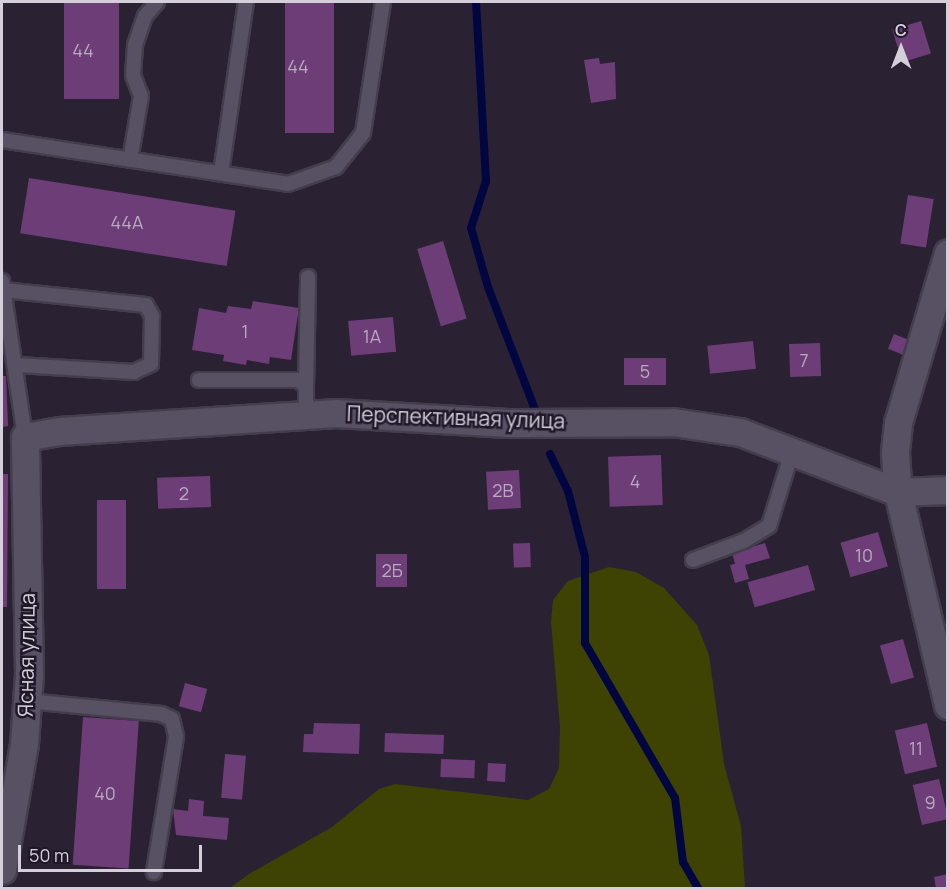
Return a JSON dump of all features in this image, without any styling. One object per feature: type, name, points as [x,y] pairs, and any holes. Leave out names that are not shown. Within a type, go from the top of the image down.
[{"type":"street","points":[[948,253],[898,423],[898,492],[948,705]]},
{"type":"street","name":"Перспективная улица","points":[[25,437],[59,431],[306,415],[410,416],[508,423],[673,422],[741,432],[793,449],[898,492],[948,490]]},
{"type":"street","name":"Ясная улица","points":[[2,870],[24,744],[27,701],[25,437]]},
{"type":"lane","points":[[130,160],[141,96],[133,75],[135,45],[145,16],[157,2]]},
{"type":"lane","points":[[221,173],[246,2]]},
{"type":"lane","points":[[2,140],[288,184],[336,167],[363,133],[383,2]]},
{"type":"lane","points":[[306,415],[308,277]]},
{"type":"lane","points":[[17,364],[134,372],[150,364],[152,316],[146,305],[2,286],[17,364],[25,437]]},
{"type":"lane","points":[[199,380],[290,378],[306,386]]},
{"type":"lane","points":[[693,560],[744,541],[769,526],[793,449]]},
{"type":"lane","points":[[27,701],[161,714],[172,719],[176,737],[154,872]]},
{"type":"green space","points":[[609,567],[636,572],[664,588],[697,625],[709,655],[724,764],[741,826],[745,888],[230,888],[249,874],[332,827],[379,789],[395,784],[528,800],[549,789],[559,768],[560,727],[551,622],[553,600],[568,581]]},
{"type":"building","points":[[64,2],[119,2],[119,99],[64,99]]},
{"type":"building","points":[[285,2],[334,2],[334,133],[285,133]]},
{"type":"building","points":[[921,21],[931,54],[902,62],[892,30]]},
{"type":"building","points":[[599,58],[600,64],[615,62],[616,99],[591,103],[584,60]]},
{"type":"building","points":[[29,178],[235,211],[227,266],[20,233]]},
{"type":"building","points":[[908,195],[934,199],[926,247],[900,243]]},
{"type":"building","points":[[443,241],[467,318],[441,326],[417,249]]},
{"type":"building","points":[[253,301],[299,308],[291,360],[270,357],[269,364],[247,360],[246,365],[223,361],[224,355],[192,350],[199,308],[226,313],[228,306],[251,309]]},
{"type":"building","points":[[393,317],[396,352],[351,356],[348,321]]},
{"type":"building","points":[[894,334],[909,340],[903,355],[888,349]]},
{"type":"building","points":[[753,341],[756,369],[710,374],[707,346]]},
{"type":"building","points":[[820,343],[821,376],[790,377],[789,344]]},
{"type":"building","points":[[624,358],[666,358],[666,385],[624,385]]},
{"type":"building","points":[[2,376],[6,376],[8,426],[2,427]]},
{"type":"building","points":[[661,455],[663,505],[610,507],[608,457]]},
{"type":"building","points":[[519,470],[521,508],[488,510],[486,472]]},
{"type":"building","points":[[2,474],[8,474],[7,607],[2,607]]},
{"type":"building","points":[[210,476],[211,507],[158,509],[157,478]]},
{"type":"building","points":[[97,500],[126,500],[126,589],[97,589]]},
{"type":"building","points":[[878,532],[888,567],[850,577],[841,543]]},
{"type":"building","points":[[530,543],[531,567],[514,568],[513,544]]},
{"type":"building","points":[[765,543],[770,558],[745,565],[749,579],[735,583],[730,565],[735,564],[732,553]]},
{"type":"building","points":[[376,554],[407,554],[407,587],[376,587]]},
{"type":"building","points":[[808,565],[815,590],[755,607],[747,582]]},
{"type":"building","points":[[903,639],[914,677],[891,684],[880,646]]},
{"type":"building","points":[[185,683],[207,689],[201,712],[179,706]]},
{"type":"building","points":[[83,717],[139,721],[129,869],[73,865]]},
{"type":"building","points":[[314,723],[360,724],[359,754],[303,752],[304,734],[313,734]]},
{"type":"building","points":[[927,723],[937,767],[905,774],[895,730]]},
{"type":"building","points":[[385,733],[444,735],[443,754],[384,752]]},
{"type":"building","points":[[225,754],[246,756],[242,800],[221,798]]},
{"type":"building","points":[[441,759],[475,760],[474,778],[440,777]]},
{"type":"building","points":[[488,763],[506,764],[505,782],[487,781]]},
{"type":"building","points":[[939,779],[948,819],[922,825],[913,785]]},
{"type":"building","points":[[189,799],[204,801],[203,816],[229,818],[227,840],[176,835],[173,809],[188,811]]},
{"type":"building","points":[[948,874],[948,888],[936,888],[934,877]]},
{"type":"waterway","points":[[476,2],[486,181],[471,228],[488,287],[538,417]]},
{"type":"waterway","points":[[550,454],[568,491],[585,557],[585,643],[675,798],[683,862],[698,888]]}]
